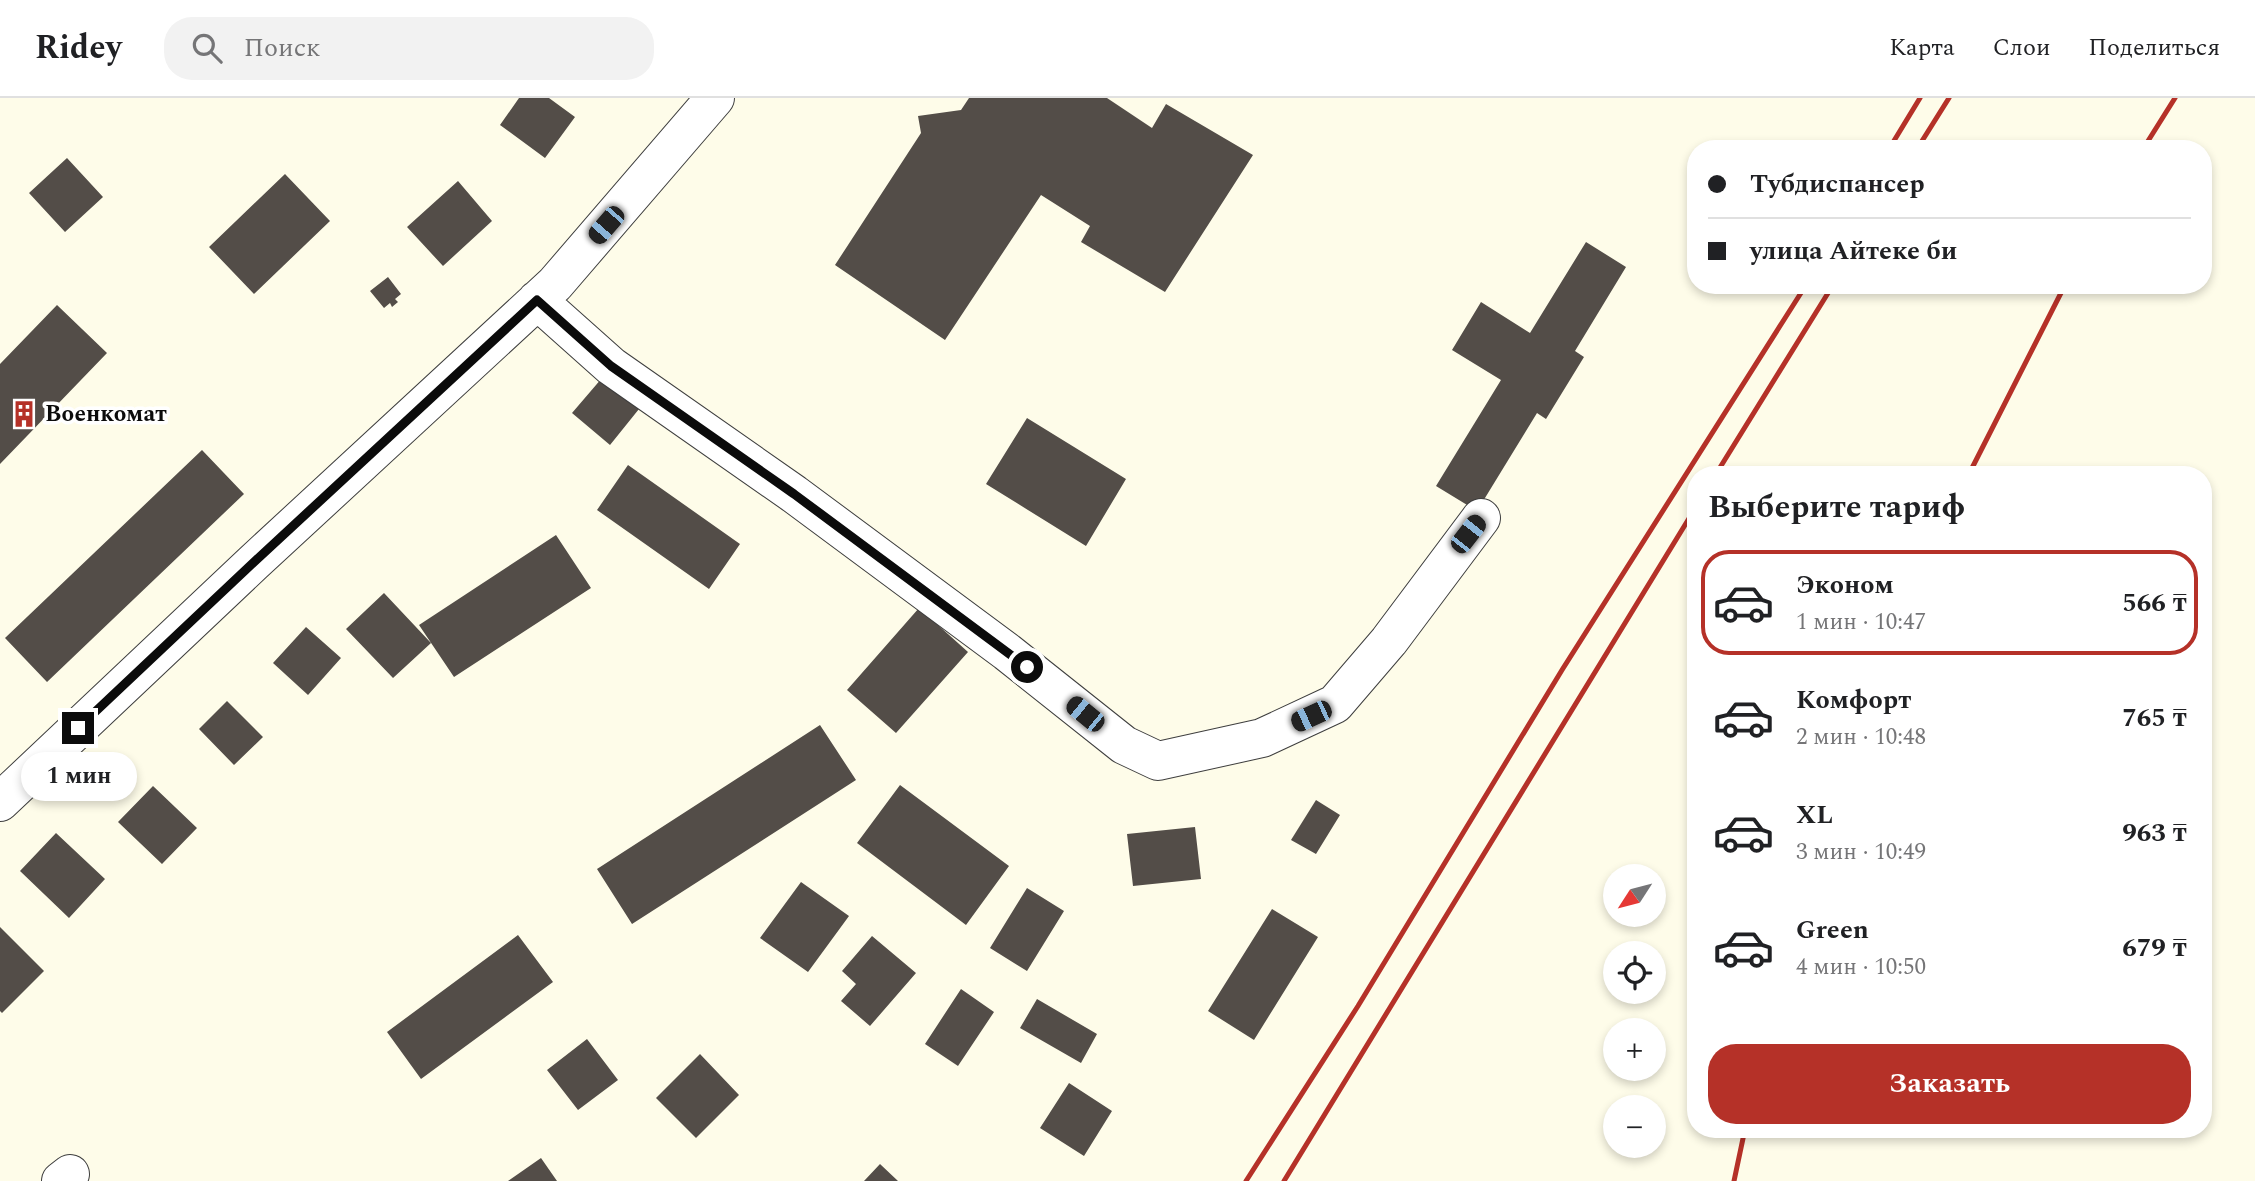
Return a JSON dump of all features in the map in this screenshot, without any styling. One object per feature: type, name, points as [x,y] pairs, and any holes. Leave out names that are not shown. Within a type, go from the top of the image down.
[{"type":"street","points":[[0,802],[555,284],[715,98]]},
{"type":"street","points":[[537,300],[611,366],[794,494],[1007,652],[1124,746],[1158,761],[1262,738],[1335,704],[1389,640],[1481,518]]},
{"type":"building","points":[[519,98],[549,98],[575,117],[545,158],[500,125]]},
{"type":"building","points":[[969,98],[1107,98],[1152,128],[1166,104],[1253,155],[1165,292],[1081,242],[1090,226],[1041,195],[945,340],[835,265],[921,133],[918,116],[961,110]]},
{"type":"building","points":[[67,158],[103,197],[65,232],[29,193]]},
{"type":"building","points":[[285,174],[330,221],[254,294],[209,247]]},
{"type":"building","points":[[458,181],[492,221],[443,266],[407,227]]},
{"type":"building","points":[[1586,242],[1626,267],[1575,351],[1584,357],[1546,419],[1537,413],[1477,511],[1436,486],[1501,380],[1452,350],[1481,302],[1530,333]]},
{"type":"building","points":[[388,277],[401,294],[392,307],[390,303],[384,308],[370,291]]},
{"type":"building","name":"Военкомат","points":[[57,305],[107,353],[0,464],[0,364]]},
{"type":"building","points":[[602,378],[639,409],[610,445],[572,413]]},
{"type":"building","points":[[1027,418],[1126,479],[1086,546],[986,484]]},
{"type":"building","points":[[202,450],[244,494],[47,682],[5,638]]},
{"type":"building","points":[[628,465],[740,544],[709,589],[597,510]]},
{"type":"building","points":[[556,535],[591,588],[454,677],[419,625]]},
{"type":"building","points":[[384,593],[431,643],[393,678],[346,629]]},
{"type":"building","points":[[919,608],[968,652],[896,733],[847,690]]},
{"type":"building","points":[[306,627],[341,658],[308,695],[273,663]]},
{"type":"building","points":[[227,701],[263,737],[234,765],[199,729]]},
{"type":"building","points":[[820,725],[856,780],[632,924],[597,869]]},
{"type":"building","points":[[900,785],[1009,866],[966,925],[857,843]]},
{"type":"building","points":[[153,786],[197,828],[162,864],[118,822]]},
{"type":"building","points":[[1316,800],[1340,815],[1316,854],[1291,840]]},
{"type":"building","points":[[1195,827],[1201,879],[1133,886],[1127,834]]},
{"type":"building","points":[[56,833],[105,879],[69,918],[20,871]]},
{"type":"building","points":[[801,882],[849,916],[808,972],[760,938]]},
{"type":"building","points":[[1027,888],[1064,911],[1027,971],[990,948]]},
{"type":"building","points":[[1272,909],[1318,937],[1254,1040],[1208,1011]]},
{"type":"building","points":[[0,927],[44,971],[2,1013],[0,1011]]},
{"type":"building","points":[[518,935],[553,982],[421,1079],[387,1032]]},
{"type":"building","points":[[872,936],[916,973],[870,1026],[841,1001],[856,984],[842,971]]},
{"type":"building","points":[[961,989],[994,1012],[958,1066],[925,1044]]},
{"type":"building","points":[[1037,999],[1097,1034],[1081,1063],[1020,1028]]},
{"type":"building","points":[[587,1039],[618,1080],[578,1110],[547,1070]]},
{"type":"building","points":[[700,1054],[739,1095],[696,1138],[656,1098]]},
{"type":"building","points":[[1069,1083],[1112,1111],[1084,1156],[1040,1128]]},
{"type":"building","points":[[541,1158],[557,1181],[508,1181]]},
{"type":"building","points":[[880,1164],[898,1181],[864,1181]]},
{"type":"railway","points":[[1894,140],[1920,98]]},
{"type":"railway","points":[[1923,140],[1949,98]]},
{"type":"railway","points":[[2149,140],[2175,98]]},
{"type":"railway","points":[[1691,466],[1800,294]]},
{"type":"railway","points":[[1721,466],[1827,294]]},
{"type":"railway","points":[[1973,466],[2060,294]]},
{"type":"railway","points":[[1246,1181],[1358,1006],[1562,670],[1687,473]]},
{"type":"railway","points":[[1284,1181],[1687,522]]},
{"type":"railway","points":[[1734,1181],[1743,1138]]},
{"type":"place","name":"Военкомат","points":[[24,414]]},
{"type":"route","points":[[78,728],[537,300],[611,366],[794,494],[1027,667]]}]
